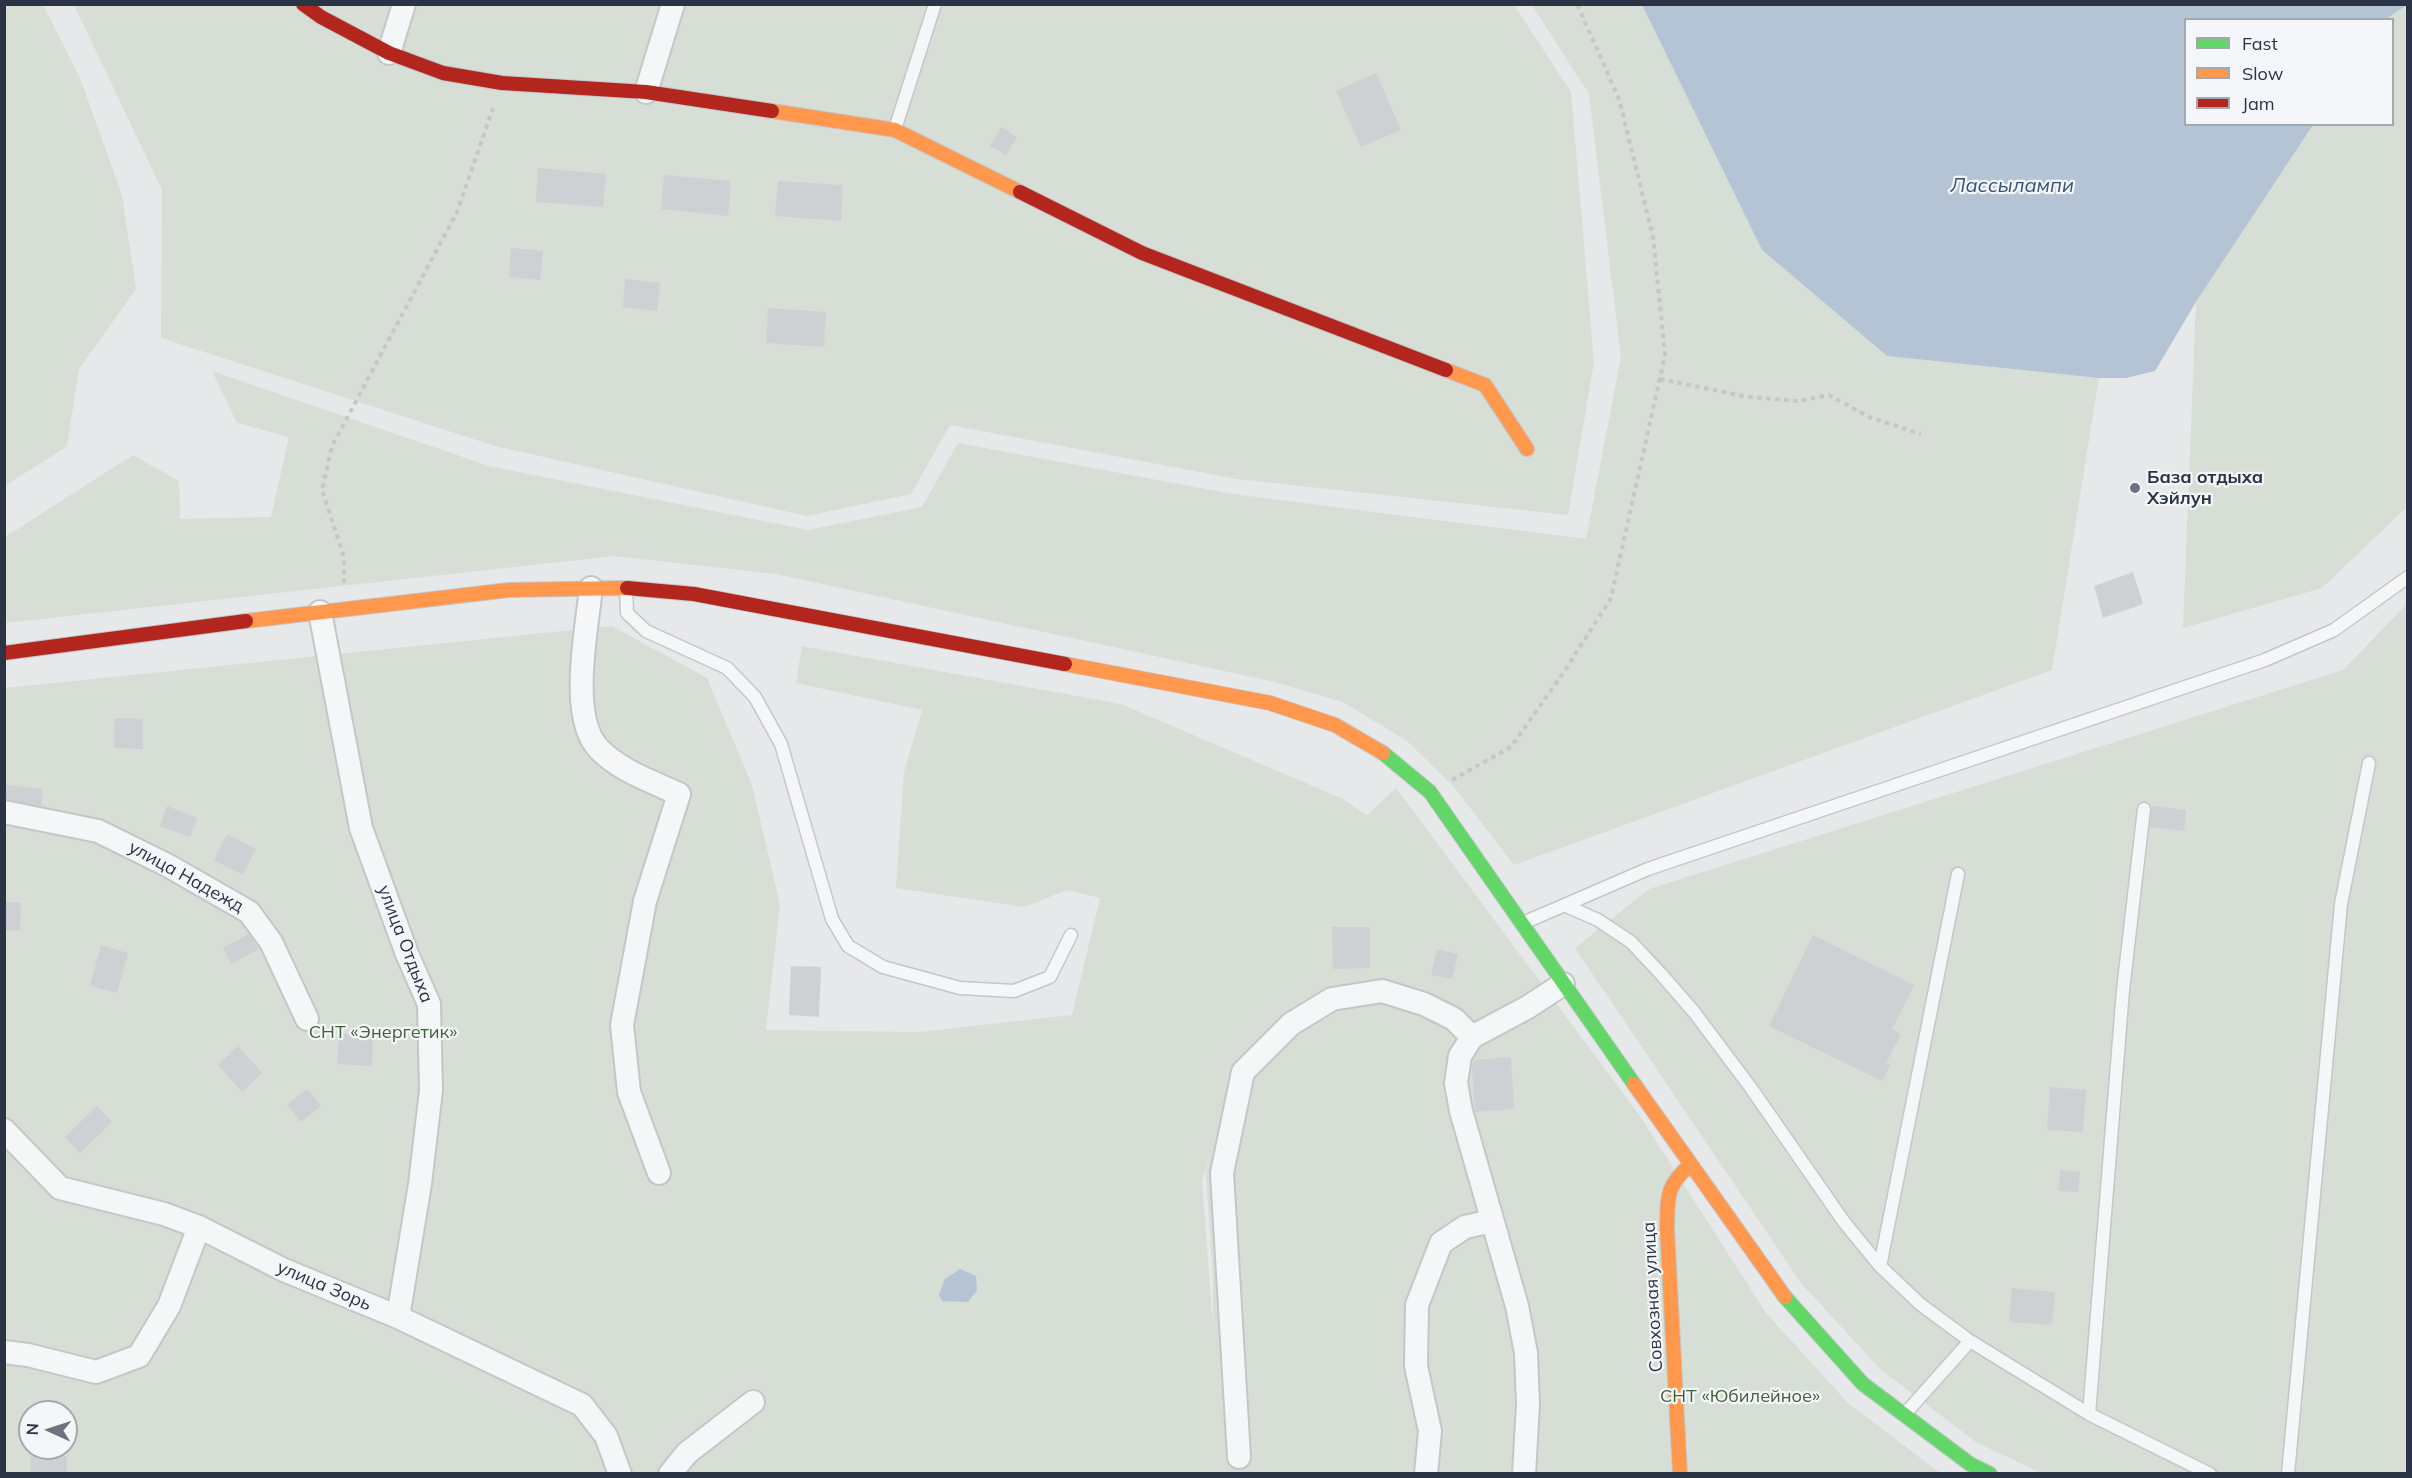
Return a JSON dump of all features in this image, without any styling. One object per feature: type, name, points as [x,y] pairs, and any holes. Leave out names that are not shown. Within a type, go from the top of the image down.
[{"type":"main road","points":[[303,4],[321,17],[388,53],[443,73],[502,83],[646,92],[895,130],[1142,253],[1485,385],[1527,449]]},
{"type":"main road","points":[[4,652],[344,608],[509,590],[626,588],[705,596],[1269,703],[1335,725],[1391,758],[1430,792],[1784,1295],[1863,1384],[1970,1464],[1990,1473]]},
{"type":"main road","name":"Совхозная улица","points":[[1680,1473],[1667,1229],[1668,1201],[1674,1179],[1691,1164]]},
{"type":"street","points":[[388,53],[404,4]]},
{"type":"street","points":[[646,92],[674,4]]},
{"type":"street","points":[[591,588],[582,691],[586,725],[598,749],[627,770],[679,794],[645,901],[622,1025],[629,1092],[659,1173]]},
{"type":"street","name":"улица Отдыха","points":[[320,612],[361,828],[407,954],[429,1004],[431,1090],[420,1184],[398,1317]]},
{"type":"street","name":"улица Надежд","points":[[4,812],[98,831],[167,865],[249,912],[271,942],[307,1019]]},
{"type":"street","points":[[1524,1473],[1528,1404],[1526,1353],[1517,1306],[1461,1111],[1456,1083],[1460,1056],[1472,1036],[1528,1007],[1563,984]]},
{"type":"street","points":[[1239,1457],[1222,1173],[1243,1072],[1291,1024],[1332,999],[1382,991],[1424,1004],[1454,1019],[1472,1036]]},
{"type":"street","name":"улица Зорь","points":[[4,1130],[60,1188],[164,1214],[199,1227],[284,1270],[398,1317],[582,1405],[606,1436],[620,1473]]},
{"type":"street","points":[[1426,1473],[1430,1431],[1416,1366],[1417,1305],[1441,1243],[1465,1227],[1492,1221]]},
{"type":"street","points":[[4,1352],[28,1355],[96,1372],[139,1356],[169,1306],[199,1227]]},
{"type":"street","points":[[670,1473],[687,1453],[753,1402]]},
{"type":"lane","points":[[895,130],[935,4]]},
{"type":"lane","points":[[1522,924],[1648,869],[2265,660],[2334,630],[2408,577]]},
{"type":"lane","points":[[626,588],[627,613],[646,631],[727,668],[755,697],[780,744],[832,919],[848,946],[883,967],[960,988],[1014,990],[1050,977],[1071,935]]},
{"type":"lane","points":[[2288,1473],[2341,904],[2369,763]]},
{"type":"lane","points":[[2089,1414],[2122,990],[2144,809]]},
{"type":"lane","points":[[1880,1266],[1958,874]]},
{"type":"lane","points":[[1564,905],[1598,920],[1631,942],[1661,974],[1694,1012],[1844,1222],[1880,1266],[1920,1304],[1970,1341],[2089,1414],[2210,1473]]},
{"type":"lane","points":[[1903,1416],[1970,1341]]},
{"type":"path","points":[[1430,792],[1511,747],[1564,672],[1611,598],[1665,355],[1653,237],[1619,99],[1577,4]]},
{"type":"path","points":[[344,608],[344,557],[322,490],[332,446],[457,212],[502,83]]},
{"type":"path","points":[[1660,379],[1748,397],[1799,401],[1829,395],[1869,417],[1922,434]]},
{"type":"green space","points":[[5,4],[43,5],[80,78],[122,195],[136,289],[79,369],[67,446],[5,486]]},
{"type":"green space","points":[[74,5],[1514,5],[1571,92],[1594,363],[1568,515],[1237,479],[950,425],[911,494],[807,516],[495,446],[161,338],[162,190]]},
{"type":"green space","points":[[1532,5],[1642,5],[1762,250],[1887,356],[2099,378],[2052,670],[1514,865],[1454,787],[1407,741],[1343,702],[1275,682],[776,574],[614,556],[5,623],[5,537],[133,455],[179,481],[180,519],[271,517],[289,437],[237,423],[212,371],[489,466],[808,530],[922,507],[958,443],[1233,494],[1586,539],[1621,357],[1589,94]]},
{"type":"green space","points":[[2407,5],[2407,507],[2322,588],[2183,628],[2196,302],[2312,126],[2394,126],[2394,18],[2388,18]]},
{"type":"green space","points":[[2407,604],[2407,1473],[2041,1473],[1976,1442],[1881,1370],[1801,1283],[1575,948],[1649,889],[2343,670]]},
{"type":"green space","points":[[612,626],[707,678],[752,785],[780,905],[766,1030],[920,1032],[1072,1015],[1100,898],[1067,890],[1024,907],[896,888],[904,772],[922,710],[796,683],[802,646],[1121,704],[1343,799],[1367,815],[1396,788],[1640,1116],[1766,1313],[1848,1403],[1940,1473],[5,1474],[5,688]],"holes":[[[1208,1160],[1206,1173],[1213,1281],[1213,1326],[1202,1181]]]},
{"type":"water","name":"Лассылампи","points":[[1642,5],[2407,5],[2388,18],[2184,18],[2184,126],[2312,126],[2196,302],[2155,371],[2126,378],[2099,378],[1887,356],[1762,250]]},
{"type":"water","points":[[960,1269],[976,1276],[977,1290],[968,1302],[942,1301],[939,1294],[945,1279]]},
{"type":"building","points":[[1376,73],[1401,130],[1361,147],[1336,91]]},
{"type":"building","points":[[1001,127],[1017,137],[1006,155],[990,146]]},
{"type":"building","points":[[538,168],[606,174],[603,207],[536,202]]},
{"type":"building","points":[[664,175],[731,181],[728,216],[661,209]]},
{"type":"building","points":[[778,181],[843,185],[841,221],[775,216]]},
{"type":"building","points":[[511,248],[543,251],[540,280],[509,277]]},
{"type":"building","points":[[625,279],[660,283],[657,311],[623,307]]},
{"type":"building","points":[[768,308],[826,312],[824,347],[766,343]]},
{"type":"building","points":[[2133,572],[2143,604],[2103,618],[2094,586]]},
{"type":"building","points":[[115,718],[143,719],[143,749],[114,748]]},
{"type":"building","points":[[6,785],[43,789],[41,806],[5,799]]},
{"type":"building","points":[[167,806],[197,818],[190,837],[160,826]]},
{"type":"building","points":[[2152,806],[2186,810],[2184,831],[2150,827]]},
{"type":"building","points":[[227,834],[256,849],[243,875],[214,860]]},
{"type":"building","points":[[4,902],[21,903],[20,931],[4,930]]},
{"type":"building","points":[[1332,927],[1370,927],[1370,968],[1333,969]]},
{"type":"building","points":[[249,934],[259,949],[232,964],[223,948]]},
{"type":"building","points":[[1813,935],[1914,985],[1892,1029],[1901,1034],[1886,1063],[1890,1065],[1882,1081],[1769,1026]]},
{"type":"building","points":[[101,945],[128,953],[117,993],[90,986]]},
{"type":"building","points":[[1437,949],[1458,954],[1452,979],[1431,975]]},
{"type":"building","points":[[791,966],[821,967],[819,1017],[789,1015]]},
{"type":"building","points":[[339,1034],[373,1036],[372,1066],[337,1064]]},
{"type":"building","points":[[238,1046],[262,1073],[242,1092],[218,1065]]},
{"type":"building","points":[[1511,1057],[1514,1109],[1475,1112],[1472,1068],[1474,1060]]},
{"type":"building","points":[[2050,1087],[2086,1090],[2083,1132],[2047,1130]]},
{"type":"building","points":[[307,1089],[321,1106],[301,1122],[287,1105]]},
{"type":"building","points":[[97,1106],[112,1122],[80,1153],[65,1137]]},
{"type":"building","points":[[2060,1170],[2080,1172],[2078,1192],[2059,1191]]},
{"type":"building","points":[[2012,1288],[2055,1292],[2052,1325],[2009,1322]]},
{"type":"building","points":[[31,1460],[67,1460],[67,1473],[31,1473]]},
{"type":"traffic: fast","points":[[1383,753],[1430,792],[1634,1084]]},
{"type":"traffic: fast","points":[[1785,1297],[1863,1384],[1970,1464],[1990,1474]]},
{"type":"traffic: slow","points":[[772,111],[895,130],[1020,192]]},
{"type":"traffic: slow","points":[[1446,370],[1485,385],[1527,449]]},
{"type":"traffic: slow","points":[[246,621],[509,590],[627,588]]},
{"type":"traffic: slow","points":[[1065,664],[1270,703],[1335,725],[1383,753]]},
{"type":"traffic: slow","points":[[1634,1084],[1785,1297]]},
{"type":"traffic: slow","points":[[1680,1474],[1667,1229],[1668,1200],[1676,1179],[1691,1164]]},
{"type":"traffic: jam","points":[[303,4],[321,17],[389,53],[443,73],[502,83],[646,92],[772,111]]},
{"type":"traffic: jam","points":[[1020,192],[1142,253],[1446,370]]},
{"type":"traffic: jam","points":[[627,588],[694,594],[1065,664]]},
{"type":"traffic: jam","points":[[4,653],[246,621]]},
{"type":"place","name":"База отдыха Хэйлун","points":[[2135,488]]},
{"type":"park label","name":"СНТ «Энергетик»","points":[[383,1033]]},
{"type":"park label","name":"СНТ «Юбилейное»","points":[[1740,1397]]}]
